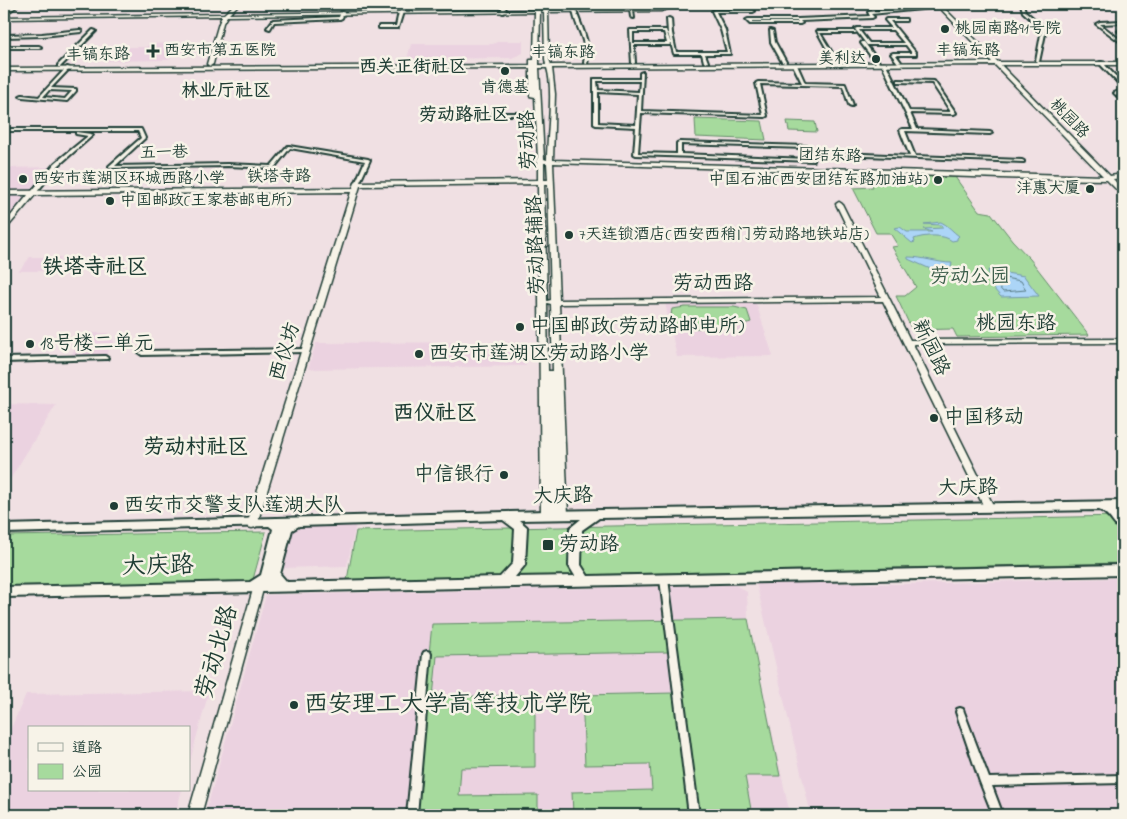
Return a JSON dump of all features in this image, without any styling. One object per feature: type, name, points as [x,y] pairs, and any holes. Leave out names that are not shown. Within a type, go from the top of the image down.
[{"type":"main road","name":"大庆路","points":[[4,529],[551,515],[1123,505]]},
{"type":"main road","points":[[1100,506],[1111,510],[1123,528]]},
{"type":"main road","points":[[584,580],[576,566],[576,528],[594,515]]},
{"type":"main road","points":[[504,581],[519,565],[521,527],[507,517]]},
{"type":"main road","points":[[255,586],[266,578],[279,528],[273,523]]},
{"type":"main road","points":[[284,586],[277,580],[274,574],[287,527],[295,523]]},
{"type":"main road","name":"大庆路","points":[[4,592],[1123,570]]},
{"type":"street","points":[[5,18],[18,4]]},
{"type":"street","points":[[210,64],[221,23],[225,15],[238,4]]},
{"type":"street","points":[[503,12],[504,4]]},
{"type":"street","points":[[577,4],[579,11]]},
{"type":"street","points":[[5,18],[225,15],[343,11],[503,12],[540,8],[574,11],[631,11],[661,10],[680,4]]},
{"type":"street","points":[[1022,4],[1024,11],[1044,29],[1038,61]]},
{"type":"street","points":[[798,20],[800,23],[750,23],[748,20],[863,18],[872,17],[869,13],[940,5]]},
{"type":"street","name":"桃园路","points":[[940,5],[1123,188]]},
{"type":"street","name":"劳动路辅路","points":[[540,8],[540,65],[534,114],[543,162],[544,182],[551,515]]},
{"type":"street","name":"劳动路辅路","points":[[540,8],[540,65]]},
{"type":"street","points":[[269,28],[273,21],[340,18],[343,11]]},
{"type":"street","points":[[574,11],[580,29],[584,33],[587,46],[586,63]]},
{"type":"street","points":[[631,11],[633,17]]},
{"type":"street","points":[[669,19],[675,53],[729,53],[723,30],[714,11],[753,11]]},
{"type":"street","points":[[380,27],[397,27],[401,12]]},
{"type":"street","points":[[899,62],[893,54],[915,54],[887,20],[906,20]]},
{"type":"street","points":[[1123,22],[1098,24],[1123,43]]},
{"type":"street","points":[[851,26],[878,62]]},
{"type":"street","points":[[894,29],[857,29],[868,44],[906,44]]},
{"type":"street","points":[[4,36],[80,31]]},
{"type":"street","points":[[58,66],[94,31]]},
{"type":"street","points":[[632,44],[669,44],[666,31],[630,32],[633,63]]},
{"type":"street","points":[[771,31],[784,62]]},
{"type":"street","points":[[836,62],[818,32],[855,32]]},
{"type":"street","points":[[4,47],[39,47]]},
{"type":"street","points":[[703,53],[706,62]]},
{"type":"street","name":"丰镐东路","points":[[4,68],[210,64],[795,65],[1038,61],[1123,62]]},
{"type":"street","name":"丰镐东路","points":[[4,68],[540,65],[706,62],[1123,62]]},
{"type":"street","points":[[1101,63],[1123,88],[1116,93],[1123,101]]},
{"type":"street","points":[[884,64],[916,130]]},
{"type":"street","name":"劳动路","points":[[540,65],[543,162]]},
{"type":"street","points":[[795,65],[804,84]]},
{"type":"street","points":[[40,98],[68,68]]},
{"type":"street","points":[[642,73],[636,154],[812,160],[808,148],[788,147],[679,143],[680,155]]},
{"type":"street","points":[[638,126],[596,124],[595,80],[642,80]]},
{"type":"street","points":[[639,112],[765,116],[758,82],[844,85],[851,105]]},
{"type":"street","points":[[899,82],[933,82],[954,113],[907,112]]},
{"type":"street","points":[[22,96],[66,100],[75,90],[48,89]]},
{"type":"street","points":[[596,91],[640,93]]},
{"type":"street","points":[[453,114],[534,114]]},
{"type":"street","name":"五一巷","points":[[4,130],[140,130],[143,138],[111,167],[228,165],[272,167],[289,147],[368,160],[356,187]]},
{"type":"street","points":[[4,228],[56,164],[91,135],[77,133],[80,130]]},
{"type":"street","points":[[913,157],[902,130],[990,133]]},
{"type":"street","points":[[842,154],[1022,161]]},
{"type":"street","points":[[543,162],[1043,179],[1123,177]]},
{"type":"street","name":"劳动路辅路","points":[[543,162],[544,182]]},
{"type":"street","name":"桃园路","points":[[1111,178],[1123,194]]},
{"type":"street","name":"劳动路","points":[[544,182],[551,515]]},
{"type":"street","name":"铁塔寺路","points":[[4,193],[544,182]]},
{"type":"street","name":"西仪坊","points":[[252,524],[356,187]]},
{"type":"street","name":"新园路","points":[[839,204],[909,342],[989,508]]},
{"type":"street","name":"劳动西路","points":[[546,302],[887,299]]},
{"type":"street","name":"桃园东路","points":[[909,342],[1123,340]]},
{"type":"street","points":[[142,353],[305,351]]},
{"type":"street","points":[[4,360],[105,358]]},
{"type":"street","points":[[664,579],[694,815]]},
{"type":"street","name":"劳动北路","points":[[194,815],[255,586]]},
{"type":"street","points":[[412,815],[427,654]]},
{"type":"street","points":[[960,712],[998,815]]},
{"type":"street","points":[[985,782],[1123,779]]},
{"type":"shaded area","points":[[499,41],[523,41],[523,53],[512,58],[407,59],[411,44],[493,44]]},
{"type":"shaded area","name":"西安市第五医院","points":[[170,43],[169,46],[197,44],[194,55],[173,55],[168,60],[104,61],[115,47],[146,47],[150,44]]},
{"type":"shaded area","name":"西安市莲湖区环城西路小学","points":[[53,167],[32,190],[4,190],[4,168]]},
{"type":"shaded area","points":[[4,196],[26,196],[4,223]]},
{"type":"shaded area","points":[[30,257],[62,257],[52,271],[19,271]]},
{"type":"shaded area","points":[[665,303],[756,303],[773,356],[677,357]]},
{"type":"shaded area","points":[[85,333],[107,333],[114,342],[106,355],[71,355]]},
{"type":"shaded area","name":"西安市莲湖区劳动路小学","points":[[526,342],[526,366],[308,369],[316,343]]},
{"type":"shaded area","points":[[4,404],[56,405],[9,481],[4,481]]},
{"type":"shaded area","points":[[356,524],[347,566],[284,568],[294,525]]},
{"type":"shaded area","points":[[1123,578],[1123,815],[811,815],[756,582],[906,584]]},
{"type":"shaded area","points":[[735,585],[747,592],[748,619],[790,815],[205,815],[266,595]]},
{"type":"shaded area","points":[[209,691],[190,761],[190,726],[28,726],[28,792],[181,792],[175,815],[4,815],[4,744],[26,694]]},
{"type":"green space","points":[[695,119],[762,121],[766,140],[696,137]]},
{"type":"green space","points":[[787,121],[815,122],[817,132],[789,131]]},
{"type":"green space","name":"劳动公园","points":[[877,176],[955,177],[979,211],[991,213],[1030,259],[1089,335],[957,337],[953,329],[912,330],[896,296],[905,296],[916,287],[892,247],[898,246],[890,233],[876,233],[853,188],[873,187],[871,181],[880,180]]},
{"type":"green space","points":[[685,307],[734,307],[747,310],[751,322],[716,327],[681,327],[672,320],[672,309]]},
{"type":"green space","points":[[1123,516],[1123,563],[347,580],[356,531]]},
{"type":"green space","points":[[266,532],[252,583],[4,588],[4,536]]},
{"type":"green space","points":[[748,619],[780,776],[745,776],[752,815],[573,815],[572,792],[652,790],[650,764],[585,765],[582,695],[674,693],[669,652],[437,656],[433,697],[535,695],[535,767],[461,768],[459,796],[538,795],[538,815],[413,815],[432,624]]},
{"type":"water","points":[[941,222],[959,236],[957,240],[952,241],[944,237],[928,236],[914,239],[915,242],[912,243],[894,228],[900,227],[907,232],[932,232],[924,229],[943,228],[941,225],[924,224]]},
{"type":"water","points":[[908,257],[952,263],[950,272],[935,271],[908,259]]},
{"type":"water","points":[[988,270],[1024,276],[1039,296],[1001,297],[992,287]]},
{"type":"place","name":"桃园南路91号院","points":[[945,29]]},
{"type":"place","name":"西安市第五医院","points":[[153,51]]},
{"type":"place","name":"美利达","points":[[876,59]]},
{"type":"place","name":"肯德基","points":[[505,71]]},
{"type":"place","name":"西安市莲湖区环城西路小学","points":[[23,179]]},
{"type":"place","name":"中国石油(西安团结东路加油站)","points":[[938,180]]},
{"type":"place","name":"沣惠大厦","points":[[1090,189]]},
{"type":"place","name":"中国邮政(王家巷邮电所)","points":[[110,201]]},
{"type":"place","name":"7天连锁酒店(西安西稍门劳动路地铁站店)","points":[[569,235]]},
{"type":"place","name":"中国邮政(劳动路邮电所)","points":[[520,327]]},
{"type":"place","name":"18号楼二单元","points":[[30,344]]},
{"type":"place","name":"西安市莲湖区劳动路小学","points":[[419,354]]},
{"type":"place","name":"中国移动","points":[[934,418]]},
{"type":"place","name":"中信银行","points":[[504,475]]},
{"type":"place","name":"西安市交警支队莲湖大队","points":[[114,506]]},
{"type":"place","name":"劳动路","points":[[548,545]]},
{"type":"place","name":"西安理工大学高等技术学院","points":[[294,705]]},
{"type":"district","name":"西关正街社区","points":[[413,68]]},
{"type":"district","name":"林业厅社区","points":[[226,92]]},
{"type":"district","name":"劳动路社区","points":[[464,116]]},
{"type":"district","name":"铁塔寺社区","points":[[95,268]]},
{"type":"district","name":"西仪社区","points":[[435,414]]},
{"type":"district","name":"劳动村社区","points":[[196,448]]}]
